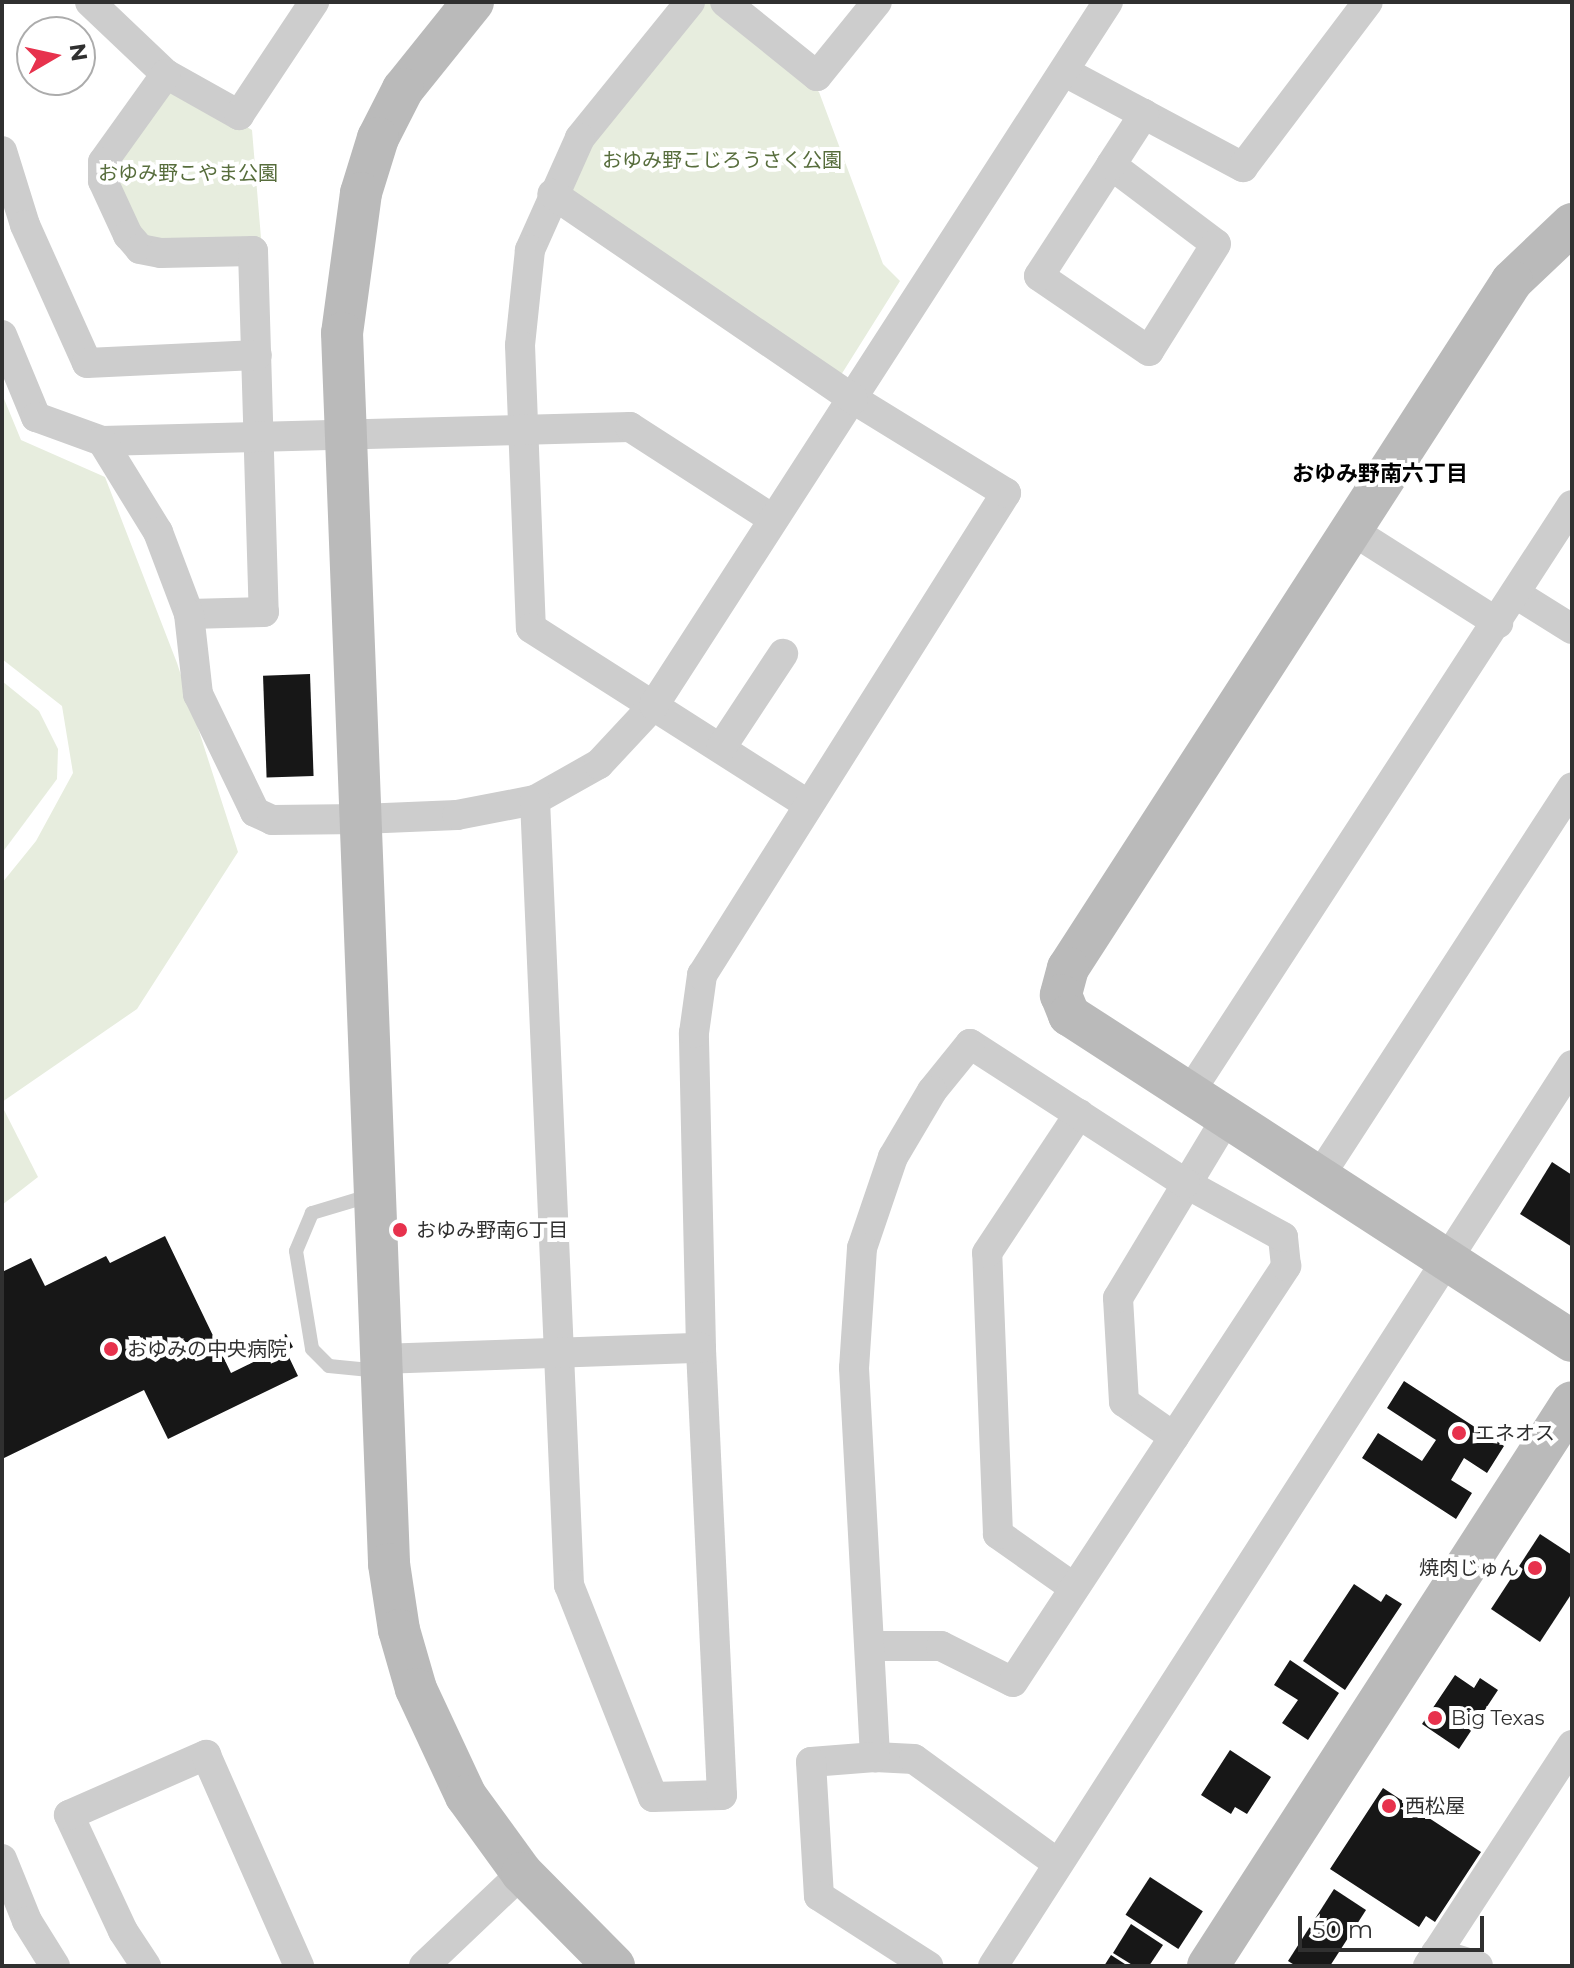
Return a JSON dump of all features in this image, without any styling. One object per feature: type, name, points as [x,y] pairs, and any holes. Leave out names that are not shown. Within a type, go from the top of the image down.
[{"type":"street","points":[[473,2],[403,89],[378,138],[361,193],[342,333],[389,1564],[399,1630],[416,1689],[466,1796],[522,1873],[614,1966]]},
{"type":"street","points":[[690,2],[580,138],[552,194],[530,250],[522,303],[523,428],[531,628],[807,804]]},
{"type":"street","points":[[725,2],[817,76],[877,2]]},
{"type":"street","points":[[102,441],[158,532],[189,614],[198,694],[255,812],[272,820],[457,815],[535,800],[599,764],[654,705],[771,518],[853,399],[1108,2]]},
{"type":"street","points":[[1065,72],[1243,167],[1368,2]]},
{"type":"street","points":[[108,8],[166,74],[239,115],[311,3]]},
{"type":"street","points":[[166,74],[112,145],[103,162],[103,181],[128,235],[140,249],[253,251],[264,612],[189,614]]},
{"type":"street","points":[[1111,165],[1216,244],[1149,351],[1039,276],[1144,114]]},
{"type":"street","points":[[2,151],[25,225],[87,363],[257,355]]},
{"type":"street","points":[[535,800],[569,1585],[653,1797],[722,1795],[701,1348],[694,1033],[702,975],[807,804],[1006,493],[853,399],[552,194]]},
{"type":"street","points":[[1572,224],[1512,281],[1068,968],[1061,995],[1069,1015],[1321,1174],[1572,1341]]},
{"type":"street","points":[[2,335],[36,417],[102,441],[630,427],[771,518]]},
{"type":"street","points":[[1190,1092],[1572,505]]},
{"type":"street","points":[[1353,531],[1498,623]]},
{"type":"street","points":[[1516,594],[1572,629]]},
{"type":"street","points":[[721,748],[783,654]]},
{"type":"street","points":[[1321,1174],[1572,787]]},
{"type":"street","points":[[872,1646],[941,1646],[1013,1682],[1286,1266],[1283,1237],[1185,1183],[970,1044],[932,1091],[893,1157],[862,1248],[854,1368],[872,1646],[875,1757]]},
{"type":"street","points":[[993,1966],[1056,1862],[1572,1065]]},
{"type":"street","points":[[1073,1587],[998,1534],[987,1253],[1079,1114]]},
{"type":"street","points":[[1174,1437],[1124,1402],[1118,1298],[1228,1116]]},
{"type":"street","points":[[380,1365],[701,1348]]},
{"type":"street","points":[[1208,1966],[1572,1402]]},
{"type":"street","points":[[1478,1966],[1432,1959],[1572,1745]]},
{"type":"street","points":[[146,1966],[123,1931],[69,1815],[206,1755],[299,1966]]},
{"type":"street","points":[[928,1966],[819,1896],[811,1762],[875,1757],[914,1759],[1056,1862]]},
{"type":"street","points":[[2,1859],[14,1927],[55,1966]]},
{"type":"street","points":[[424,1966],[522,1873]]},
{"type":"lane","points":[[376,1194],[312,1213],[296,1251],[312,1349],[329,1366],[380,1365]]},
{"type":"green space","name":"おゆみ野こじろうさく公園","points":[[698,2],[711,2],[819,92],[883,264],[900,281],[841,375],[563,194],[591,135]]},
{"type":"green space","name":"おゆみ野こやま公園","points":[[178,88],[252,130],[261,238],[146,242],[109,165],[167,90]]},
{"type":"green space","points":[[2,394],[21,440],[105,477],[177,663],[238,852],[137,1009],[2,1102],[2,883],[36,841],[73,773],[62,706],[2,659]]},
{"type":"green space","points":[[2,681],[39,711],[58,749],[57,779],[2,853]]},
{"type":"green space","points":[[2,1106],[38,1177],[2,1205]]},
{"type":"building","points":[[310,674],[314,776],[267,778],[263,676]]},
{"type":"building","points":[[1552,1162],[1572,1175],[1572,1247],[1520,1214]]},
{"type":"building","name":"おゆみの中央病院","points":[[165,1236],[231,1373],[272,1353],[267,1343],[286,1334],[293,1347],[286,1351],[298,1376],[168,1439],[144,1390],[2,1459],[2,1272],[31,1258],[45,1286],[106,1256],[110,1263]]},
{"type":"building","points":[[1404,1381],[1504,1446],[1487,1473],[1464,1458],[1451,1480],[1472,1493],[1456,1519],[1362,1458],[1378,1433],[1422,1461],[1436,1440],[1387,1408]]},
{"type":"building","points":[[1540,1534],[1572,1555],[1572,1593],[1540,1642],[1491,1609]]},
{"type":"building","points":[[1354,1584],[1381,1602],[1386,1594],[1402,1604],[1345,1690],[1303,1661]]},
{"type":"building","points":[[1290,1660],[1339,1693],[1308,1740],[1282,1723],[1298,1700],[1274,1685]]},
{"type":"building","points":[[1455,1675],[1474,1688],[1480,1678],[1498,1690],[1459,1749],[1422,1724]]},
{"type":"building","points":[[1230,1750],[1271,1777],[1247,1814],[1235,1807],[1231,1814],[1201,1795]]},
{"type":"building","points":[[1383,1788],[1481,1852],[1435,1922],[1426,1916],[1419,1927],[1330,1869]]},
{"type":"building","points":[[1150,1877],[1203,1911],[1178,1949],[1125,1915]]},
{"type":"building","points":[[1334,1889],[1366,1910],[1330,1966],[1296,1966],[1288,1961]]},
{"type":"building","points":[[1131,1924],[1163,1945],[1149,1966],[1134,1966],[1113,1953]]},
{"type":"building","points":[[1111,1955],[1128,1966],[1104,1966]]},
{"type":"place","name":"おゆみ野南6丁目","points":[[400,1230]]},
{"type":"place","name":"おゆみの中央病院","points":[[111,1349]]},
{"type":"place","name":"エネオス","points":[[1459,1433]]},
{"type":"place","name":"焼肉じゅん","points":[[1535,1568]]},
{"type":"place","name":"Big Texas","points":[[1435,1718]]},
{"type":"place","name":"西松屋","points":[[1389,1806]]},
{"type":"district","name":"おゆみ野南六丁目","points":[[1380,474]]}]
